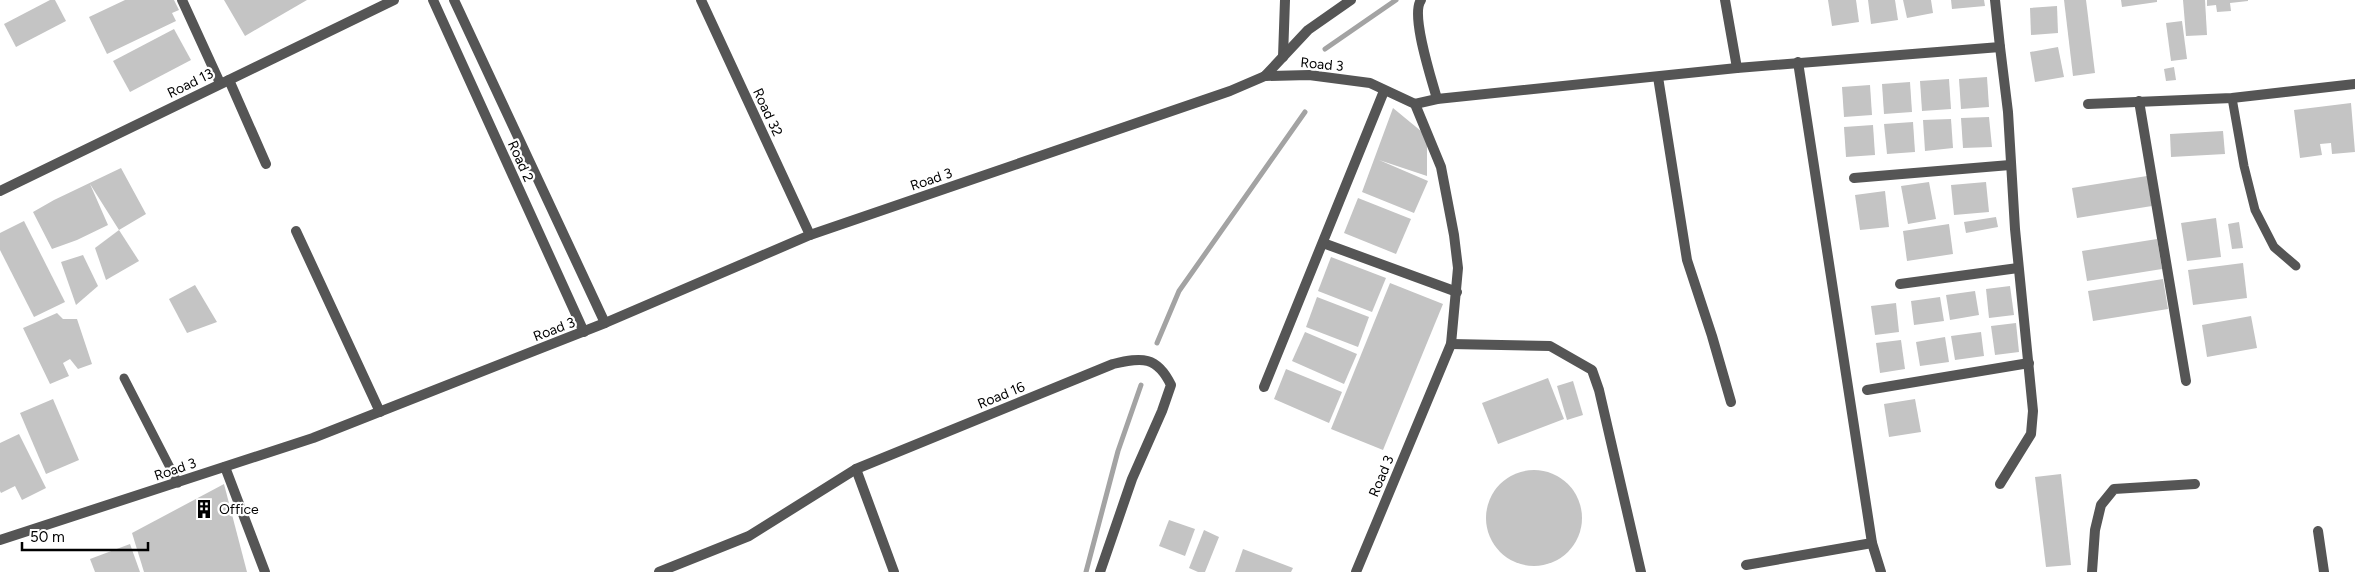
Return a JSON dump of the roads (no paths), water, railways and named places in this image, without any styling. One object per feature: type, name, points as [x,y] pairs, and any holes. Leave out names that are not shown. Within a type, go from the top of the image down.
[{"type":"street","points":[[182,0],[266,164]]},
{"type":"street","name":"Road 13","points":[[0,191],[394,0]]},
{"type":"street","name":"Road 2","points":[[433,0],[584,332]]},
{"type":"street","name":"Road 2","points":[[454,0],[605,323]]},
{"type":"street","name":"Road 32","points":[[701,0],[810,235]]},
{"type":"street","points":[[1283,56],[1285,0]]},
{"type":"street","points":[[1265,76],[1308,30],[1351,0]]},
{"type":"street","points":[[1421,0],[1418,4],[1418,25],[1437,99]]},
{"type":"street","points":[[1725,0],[1737,68]]},
{"type":"street","points":[[1995,0],[2008,112],[2018,268],[2033,412],[2031,434],[2000,484]]},
{"type":"street","points":[[1415,104],[1437,99],[1798,62],[2000,47]]},
{"type":"street","points":[[1798,62],[1872,543],[1881,572]]},
{"type":"street","name":"Road 3","points":[[0,540],[313,438],[584,332],[810,235],[1230,91],[1265,76],[1309,75],[1370,83],[1415,104],[1441,167],[1454,234],[1458,268],[1451,344],[1356,572]]},
{"type":"street","points":[[1658,77],[1687,260],[1731,402]]},
{"type":"street","points":[[2088,104],[2232,98],[2355,84]]},
{"type":"street","points":[[1264,387],[1384,91]]},
{"type":"street","points":[[2139,101],[2186,382]]},
{"type":"street","points":[[1854,178],[2010,165]]},
{"type":"street","points":[[296,231],[380,412]]},
{"type":"street","points":[[1323,243],[1457,292]]},
{"type":"street","points":[[1900,284],[2018,268]]},
{"type":"street","points":[[1451,344],[1550,346],[1592,370],[1599,390],[1641,572]]},
{"type":"street","name":"Road 16","points":[[659,572],[749,536],[856,469],[1113,364],[1130,360],[1150,361],[1164,370],[1171,385],[1162,411],[1132,479],[1100,572]]},
{"type":"street","points":[[1868,390],[2029,363]]},
{"type":"street","points":[[225,467],[265,572]]},
{"type":"street","points":[[856,469],[894,572]]},
{"type":"street","points":[[2092,572],[2095,530],[2101,505],[2114,489],[2195,484]]},
{"type":"street","points":[[2318,531],[2324,572]]},
{"type":"street","points":[[1746,564],[1872,543]]},
{"type":"lane","points":[[2232,98],[2244,166],[2255,210],[2274,247],[2296,266]]},
{"type":"lane","points":[[124,378],[178,483]]},
{"type":"waterway","points":[[1325,49],[1396,0]]},
{"type":"waterway","points":[[1157,343],[1179,291],[1305,112]]},
{"type":"waterway","points":[[1086,572],[1118,451],[1141,385]]},
{"type":"place","name":"Office","points":[[204,509]]}]
